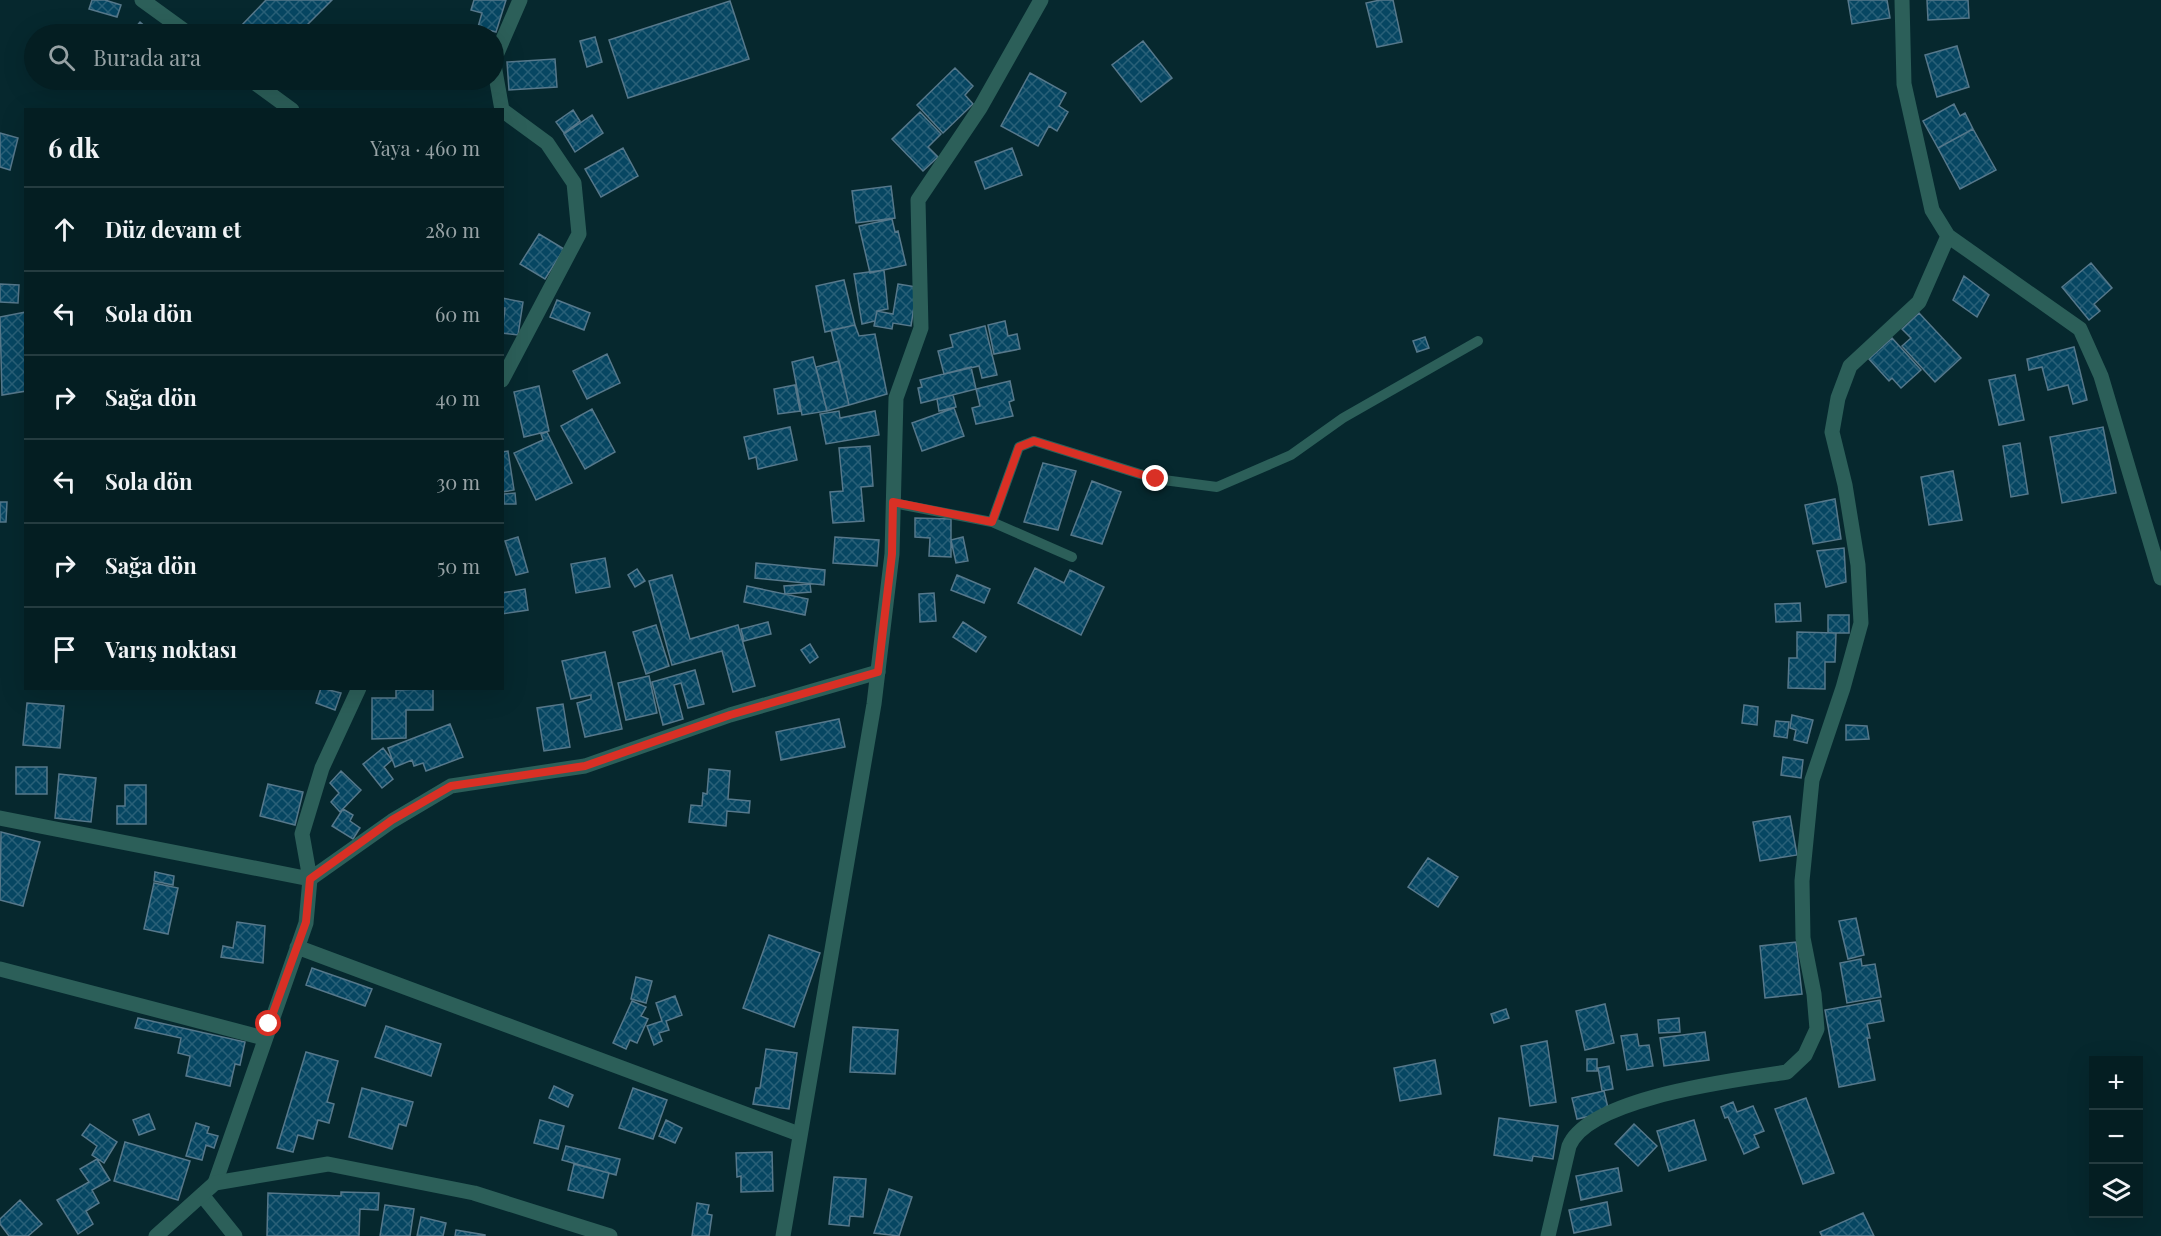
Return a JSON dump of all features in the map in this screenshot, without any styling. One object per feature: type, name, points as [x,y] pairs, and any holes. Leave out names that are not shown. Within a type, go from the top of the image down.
[{"type":"street","points":[[142,0],[175,24]]},
{"type":"street","points":[[504,37],[520,0]]},
{"type":"street","points":[[783,1236],[878,672],[892,554],[896,398],[921,328],[918,200],[980,108],[1041,0]]},
{"type":"street","points":[[1902,0],[1904,84],[1932,210],[1948,236],[2080,329],[2100,376],[2161,578]]},
{"type":"street","points":[[265,90],[289,108]]},
{"type":"street","points":[[499,90],[502,108]]},
{"type":"street","points":[[504,111],[547,143],[574,183],[579,234],[504,376]]},
{"type":"street","points":[[1548,1236],[1569,1146],[1574,1135],[1630,1102],[1787,1072],[1805,1055],[1817,1029],[1814,994],[1803,938],[1802,881],[1812,780],[1843,687],[1861,623],[1858,565],[1845,485],[1832,432],[1838,398],[1850,366],[1919,302],[1948,236]]},
{"type":"street","points":[[0,818],[310,879],[392,820],[451,786],[585,766],[730,715],[878,672]]},
{"type":"street","points":[[156,1236],[215,1183],[306,922],[310,879],[302,834],[322,768],[358,690]]},
{"type":"street","points":[[297,947],[799,1134]]},
{"type":"street","points":[[0,969],[264,1038]]},
{"type":"street","points":[[215,1183],[328,1164],[474,1193],[610,1236]]},
{"type":"street","points":[[202,1195],[235,1236]]},
{"type":"lane","points":[[992,522],[1019,447],[1034,441],[1156,479],[1217,487],[1291,455],[1343,418],[1478,341]]},
{"type":"lane","points":[[893,502],[992,522],[1072,557]]},
{"type":"building","points":[[92,0],[105,0],[121,5],[117,17],[89,9]]},
{"type":"building","points":[[266,0],[332,0],[308,24],[243,24]]},
{"type":"building","points":[[474,0],[506,0],[498,24],[479,24],[482,13],[471,10]]},
{"type":"building","points":[[1393,0],[1402,42],[1377,47],[1366,3]]},
{"type":"building","points":[[1848,0],[1887,0],[1890,18],[1852,24]]},
{"type":"building","points":[[1927,0],[1968,0],[1969,18],[1928,20]]},
{"type":"building","points":[[730,1],[749,59],[628,98],[609,40]]},
{"type":"building","points":[[595,37],[602,62],[587,67],[580,41]]},
{"type":"building","points":[[1143,41],[1172,78],[1141,102],[1112,65]]},
{"type":"building","points":[[1957,46],[1969,87],[1937,97],[1925,55]]},
{"type":"building","points":[[555,59],[557,87],[509,90],[507,62]]},
{"type":"building","points":[[955,68],[973,86],[965,95],[973,104],[943,133],[917,105]]},
{"type":"building","points":[[1030,73],[1066,93],[1059,106],[1068,112],[1057,131],[1049,126],[1038,146],[1001,126]]},
{"type":"building","points":[[1954,104],[1960,116],[1965,113],[1973,129],[1938,148],[1923,121]]},
{"type":"building","points":[[573,110],[580,121],[564,133],[556,122]]},
{"type":"building","points":[[920,112],[941,134],[928,147],[938,157],[923,171],[892,139]]},
{"type":"building","points":[[592,115],[603,133],[575,152],[564,134]]},
{"type":"building","points":[[1973,129],[1996,170],[1960,189],[1938,148]]},
{"type":"building","points":[[0,133],[18,138],[10,170],[0,167]]},
{"type":"building","points":[[623,148],[638,176],[601,197],[585,169]]},
{"type":"building","points":[[1012,148],[1022,175],[985,189],[975,162]]},
{"type":"building","points":[[891,186],[895,218],[856,223],[852,191]]},
{"type":"building","points":[[892,219],[895,232],[898,231],[906,265],[870,273],[859,226]]},
{"type":"building","points":[[539,234],[564,249],[545,279],[520,264]]},
{"type":"building","points":[[2091,263],[2112,288],[2094,304],[2100,311],[2089,320],[2062,287]]},
{"type":"building","points":[[884,270],[888,309],[877,311],[875,321],[862,324],[854,274]]},
{"type":"building","points":[[1964,276],[1989,295],[1977,317],[1953,300]]},
{"type":"building","points":[[844,280],[855,325],[825,332],[816,286]]},
{"type":"building","points":[[0,284],[19,285],[18,303],[0,302]]},
{"type":"building","points":[[898,284],[917,287],[911,326],[893,323],[892,329],[874,326],[877,311],[893,314]]},
{"type":"building","points":[[504,298],[523,302],[518,335],[504,333]]},
{"type":"building","points":[[557,300],[590,313],[584,330],[550,317]]},
{"type":"building","points":[[24,312],[24,391],[2,395],[0,317]]},
{"type":"building","points":[[1919,313],[1961,358],[1935,382],[1902,346],[1911,338],[1902,329]]},
{"type":"building","points":[[1005,321],[1008,336],[1017,334],[1020,349],[994,354],[988,325]]},
{"type":"building","points":[[855,325],[859,336],[875,334],[887,394],[849,405],[831,330]]},
{"type":"building","points":[[985,326],[997,375],[982,378],[979,366],[944,374],[938,351],[953,347],[950,335]]},
{"type":"building","points":[[1425,337],[1429,348],[1417,352],[1413,341]]},
{"type":"building","points":[[1892,338],[1921,370],[1901,388],[1892,378],[1889,381],[1869,359]]},
{"type":"building","points":[[2074,347],[2087,400],[2073,404],[2068,385],[2048,390],[2042,367],[2029,370],[2027,359]]},
{"type":"building","points":[[607,354],[620,383],[587,399],[573,371]]},
{"type":"building","points":[[813,357],[827,411],[802,415],[792,362]]},
{"type":"building","points":[[839,361],[849,405],[827,411],[816,367]]},
{"type":"building","points":[[971,367],[976,389],[921,403],[918,388],[922,387],[920,380]]},
{"type":"building","points":[[2015,375],[2024,420],[1999,425],[1989,380]]},
{"type":"building","points":[[1010,381],[1014,400],[1009,402],[1013,416],[976,424],[972,408],[980,406],[976,389]]},
{"type":"building","points":[[795,385],[800,411],[778,414],[774,389]]},
{"type":"building","points":[[539,386],[549,431],[524,437],[514,392]]},
{"type":"building","points":[[953,395],[956,407],[939,411],[937,399]]},
{"type":"building","points":[[954,408],[964,436],[922,451],[912,423]]},
{"type":"building","points":[[592,409],[615,452],[585,469],[561,426]]},
{"type":"building","points":[[839,411],[840,418],[875,411],[879,435],[826,444],[820,414]]},
{"type":"building","points":[[790,427],[797,460],[758,469],[756,457],[749,459],[744,437]]},
{"type":"building","points":[[2103,427],[2116,493],[2062,503],[2050,437]]},
{"type":"building","points":[[547,432],[572,483],[536,500],[514,453],[543,440],[541,434]]},
{"type":"building","points":[[2020,443],[2028,494],[2011,497],[2003,446]]},
{"type":"building","points":[[870,446],[873,486],[861,487],[864,521],[833,523],[830,492],[843,491],[839,448]]},
{"type":"building","points":[[508,451],[514,490],[504,492],[504,452]]},
{"type":"building","points":[[1043,463],[1076,471],[1058,530],[1024,522]]},
{"type":"building","points":[[1953,471],[1962,520],[1929,525],[1921,477]]},
{"type":"building","points":[[1092,481],[1121,492],[1102,544],[1071,535]]},
{"type":"building","points":[[515,493],[516,504],[504,504],[504,494]]},
{"type":"building","points":[[1835,499],[1841,539],[1813,544],[1805,505]]},
{"type":"building","points":[[0,502],[7,502],[6,522],[0,522]]},
{"type":"building","points":[[915,518],[951,519],[951,557],[929,556],[930,538],[915,537]]},
{"type":"building","points":[[518,537],[528,572],[516,575],[505,541]]},
{"type":"building","points":[[835,537],[879,540],[877,566],[833,563]]},
{"type":"building","points":[[963,537],[968,561],[956,563],[951,540]]},
{"type":"building","points":[[1844,548],[1846,582],[1826,587],[1817,551]]},
{"type":"building","points":[[605,558],[610,587],[576,593],[571,564]]},
{"type":"building","points":[[756,563],[825,570],[824,585],[755,578]]},
{"type":"building","points":[[1035,568],[1064,583],[1070,570],[1104,587],[1081,635],[1018,603]]},
{"type":"building","points":[[637,569],[645,581],[635,587],[628,575]]},
{"type":"building","points":[[672,575],[690,639],[738,625],[755,686],[733,692],[722,651],[672,665],[649,581]]},
{"type":"building","points":[[957,575],[990,589],[984,603],[951,590]]},
{"type":"building","points":[[810,584],[811,592],[785,594],[784,586]]},
{"type":"building","points":[[747,586],[808,599],[805,615],[744,602]]},
{"type":"building","points":[[525,589],[528,610],[504,614],[504,593]]},
{"type":"building","points":[[934,593],[936,621],[920,622],[919,594]]},
{"type":"building","points":[[1800,603],[1801,621],[1776,622],[1775,604]]},
{"type":"building","points":[[1828,615],[1849,615],[1849,633],[1828,633]]},
{"type":"building","points":[[768,622],[771,634],[744,641],[741,629]]},
{"type":"building","points":[[963,622],[986,637],[976,652],[953,637]]},
{"type":"building","points":[[656,625],[669,666],[646,674],[633,632]]},
{"type":"building","points":[[1797,632],[1836,633],[1835,662],[1825,662],[1825,689],[1788,688],[1789,658],[1797,658]]},
{"type":"building","points":[[810,644],[818,657],[810,663],[801,650]]},
{"type":"building","points":[[605,652],[622,729],[585,737],[577,703],[591,699],[591,695],[571,699],[562,661]]},
{"type":"building","points":[[695,670],[704,704],[688,708],[681,683],[674,685],[683,719],[663,725],[652,682]]},
{"type":"building","points":[[649,676],[657,713],[626,720],[618,683]]},
{"type":"building","points":[[320,690],[341,693],[335,710],[316,703]]},
{"type":"building","points":[[396,690],[433,690],[433,710],[406,710],[406,738],[372,739],[372,698],[396,698]]},
{"type":"building","points":[[27,703],[64,706],[60,748],[23,745]]},
{"type":"building","points":[[563,704],[570,747],[544,751],[537,708]]},
{"type":"building","points":[[1744,705],[1758,707],[1757,725],[1742,723]]},
{"type":"building","points":[[1792,715],[1813,720],[1807,743],[1794,740],[1796,730],[1790,728]]},
{"type":"building","points":[[839,719],[845,747],[781,760],[776,732]]},
{"type":"building","points":[[1776,721],[1789,722],[1787,738],[1774,736]]},
{"type":"building","points":[[450,724],[463,757],[426,771],[423,763],[414,766],[412,760],[395,767],[388,748]]},
{"type":"building","points":[[1846,725],[1867,726],[1869,739],[1846,740]]},
{"type":"building","points":[[383,748],[392,760],[384,767],[393,779],[382,788],[363,764]]},
{"type":"building","points":[[1783,757],[1803,760],[1801,778],[1781,775]]},
{"type":"building","points":[[16,767],[47,767],[47,794],[16,794]]},
{"type":"building","points":[[709,769],[730,771],[728,799],[750,801],[749,813],[727,811],[726,826],[689,822],[691,805],[702,806],[703,793],[707,794]]},
{"type":"building","points":[[341,771],[361,790],[340,812],[331,802],[339,793],[330,783]]},
{"type":"building","points":[[59,774],[96,778],[91,822],[55,818]]},
{"type":"building","points":[[268,784],[303,792],[295,825],[260,816]]},
{"type":"building","points":[[125,785],[146,785],[146,824],[117,824],[117,806],[125,806]]},
{"type":"building","points":[[343,809],[353,815],[350,821],[360,828],[353,839],[332,826]]},
{"type":"building","points":[[1790,816],[1797,855],[1760,861],[1753,822]]},
{"type":"building","points":[[1,832],[40,842],[23,906],[0,900]]},
{"type":"building","points":[[1428,858],[1458,877],[1438,907],[1408,887]]},
{"type":"building","points":[[155,872],[174,876],[173,885],[154,881]]},
{"type":"building","points":[[154,883],[178,888],[168,934],[144,929]]},
{"type":"building","points":[[1856,918],[1864,955],[1848,959],[1839,921]]},
{"type":"building","points":[[237,922],[265,926],[263,963],[221,957],[223,946],[233,948]]},
{"type":"building","points":[[769,935],[820,953],[794,1027],[743,1008]]},
{"type":"building","points":[[1796,942],[1802,994],[1765,998],[1760,946]]},
{"type":"building","points":[[1861,959],[1862,966],[1875,964],[1881,997],[1847,1003],[1840,963]]},
{"type":"building","points":[[312,968],[372,989],[365,1006],[306,985]]},
{"type":"building","points":[[636,977],[652,981],[646,1003],[631,999]]},
{"type":"building","points":[[675,996],[682,1015],[666,1021],[669,1030],[659,1033],[662,1041],[654,1045],[647,1026],[662,1021],[656,1003]]},
{"type":"building","points":[[1880,1000],[1884,1021],[1867,1024],[1870,1038],[1867,1038],[1875,1080],[1839,1087],[1825,1010]]},
{"type":"building","points":[[632,1001],[646,1007],[641,1016],[648,1019],[637,1043],[630,1040],[626,1049],[613,1043]]},
{"type":"building","points":[[1605,1004],[1614,1043],[1585,1050],[1576,1011]]},
{"type":"building","points":[[1506,1009],[1509,1018],[1494,1023],[1491,1014]]},
{"type":"building","points":[[138,1018],[245,1042],[240,1065],[235,1064],[230,1086],[186,1076],[190,1056],[178,1053],[181,1038],[135,1028]]},
{"type":"building","points":[[1679,1018],[1680,1032],[1659,1033],[1658,1020]]},
{"type":"building","points":[[386,1026],[441,1044],[431,1076],[375,1057]]},
{"type":"building","points":[[853,1027],[898,1030],[895,1074],[850,1072]]},
{"type":"building","points":[[1705,1032],[1709,1060],[1664,1066],[1660,1038]]},
{"type":"building","points":[[1637,1034],[1639,1046],[1649,1045],[1653,1066],[1627,1070],[1621,1036]]},
{"type":"building","points":[[1547,1041],[1556,1102],[1530,1106],[1521,1046]]},
{"type":"building","points":[[766,1049],[797,1053],[789,1109],[753,1104],[756,1088],[760,1088]]},
{"type":"building","points":[[306,1052],[338,1061],[327,1102],[334,1104],[329,1123],[318,1120],[313,1139],[298,1135],[293,1152],[277,1148]]},
{"type":"building","points":[[1587,1059],[1597,1059],[1597,1071],[1587,1071]]},
{"type":"building","points":[[1435,1060],[1441,1094],[1400,1101],[1394,1068]]},
{"type":"building","points":[[1609,1066],[1613,1089],[1602,1091],[1598,1068]]},
{"type":"building","points":[[554,1086],[573,1095],[568,1107],[549,1098]]},
{"type":"building","points":[[362,1088],[413,1102],[406,1126],[399,1124],[392,1149],[349,1137]]},
{"type":"building","points":[[633,1088],[667,1100],[653,1139],[619,1128]]},
{"type":"building","points":[[1604,1091],[1609,1112],[1577,1119],[1572,1098]]},
{"type":"building","points":[[1806,1098],[1834,1173],[1803,1184],[1775,1109]]},
{"type":"building","points":[[1733,1102],[1737,1112],[1753,1106],[1764,1131],[1754,1135],[1759,1147],[1744,1154],[1728,1117],[1725,1118],[1721,1107]]},
{"type":"building","points":[[149,1114],[155,1129],[139,1135],[133,1120]]},
{"type":"building","points":[[1499,1118],[1558,1126],[1553,1159],[1533,1156],[1532,1161],[1494,1155]]},
{"type":"building","points":[[540,1120],[564,1126],[558,1149],[534,1143]]},
{"type":"building","points":[[666,1120],[682,1128],[675,1143],[659,1136]]},
{"type":"building","points":[[1694,1120],[1706,1160],[1669,1171],[1657,1131]]},
{"type":"building","points":[[196,1123],[209,1127],[207,1133],[218,1136],[214,1148],[206,1145],[202,1160],[186,1156]]},
{"type":"building","points":[[90,1124],[117,1142],[104,1163],[92,1155],[97,1146],[82,1135]]},
{"type":"building","points":[[1634,1124],[1657,1146],[1638,1166],[1615,1144]]},
{"type":"building","points":[[125,1142],[190,1161],[178,1200],[114,1181]]},
{"type":"building","points":[[566,1146],[620,1159],[616,1175],[562,1160]]},
{"type":"building","points":[[772,1152],[773,1191],[741,1192],[741,1176],[737,1177],[736,1153]]},
{"type":"building","points":[[97,1159],[110,1180],[92,1190],[99,1203],[86,1211],[93,1224],[78,1234],[57,1200],[89,1182],[80,1169]]},
{"type":"building","points":[[574,1164],[609,1173],[603,1198],[568,1190]]},
{"type":"building","points":[[1618,1168],[1622,1191],[1581,1200],[1576,1176]]},
{"type":"building","points":[[834,1177],[866,1179],[863,1217],[850,1216],[849,1226],[829,1224]]},
{"type":"building","points":[[889,1189],[912,1197],[899,1236],[874,1233]]},
{"type":"building","points":[[341,1192],[379,1193],[378,1210],[360,1209],[359,1236],[267,1236],[268,1193],[341,1196]]},
{"type":"building","points":[[20,1200],[42,1224],[28,1236],[9,1236],[0,1224],[0,1219]]},
{"type":"building","points":[[1607,1202],[1611,1225],[1574,1233],[1569,1210]]},
{"type":"building","points":[[697,1203],[709,1205],[707,1214],[712,1215],[709,1236],[692,1236]]},
{"type":"building","points":[[385,1205],[414,1209],[410,1236],[380,1236]]},
{"type":"building","points":[[1863,1213],[1874,1236],[1822,1236],[1820,1232]]},
{"type":"building","points":[[421,1217],[446,1223],[443,1236],[417,1236]]},
{"type":"building","points":[[456,1230],[485,1235],[485,1236],[455,1236]]},
{"type":"route","points":[[269,1024],[306,922],[310,879],[392,820],[451,786],[585,766],[730,715],[878,672],[892,554],[893,502],[992,522],[1019,447],[1034,441],[1156,479]]}]
